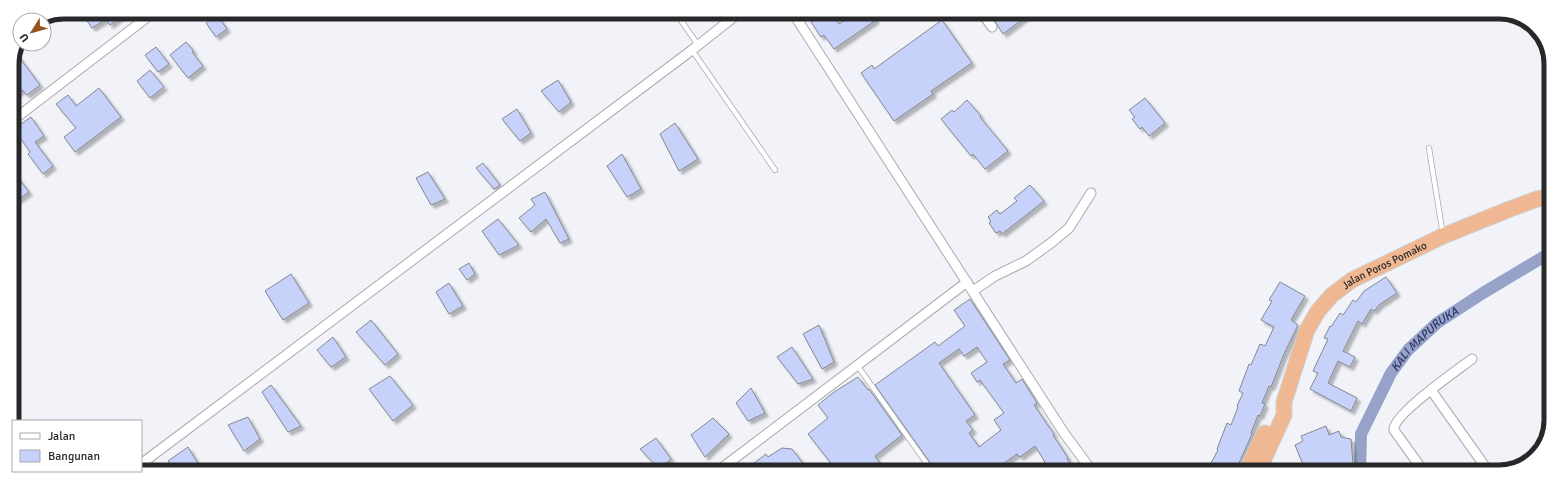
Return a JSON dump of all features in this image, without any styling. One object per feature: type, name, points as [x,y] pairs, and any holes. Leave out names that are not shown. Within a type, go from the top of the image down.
[{"type":"highway","name":"Jalan Poros Pomako","points":[[1284,402],[1307,330],[1325,301],[1332,295],[1352,280],[1443,236],[1510,209],[1544,198]]},
{"type":"highway","points":[[1249,465],[1276,411],[1284,402]]},
{"type":"highway","points":[[1261,465],[1284,415],[1284,402]]},
{"type":"street","points":[[19,116],[145,19]]},
{"type":"street","points":[[142,463],[695,48],[731,19]]},
{"type":"street","points":[[797,19],[1064,432],[1087,465]]},
{"type":"street","points":[[986,19],[992,27]]},
{"type":"street","points":[[973,291],[995,276],[1026,261],[1051,243],[1073,223],[1091,193]]},
{"type":"street","points":[[726,465],[967,282]]},
{"type":"street","points":[[1419,465],[1393,427],[1399,418],[1431,390],[1472,359]]},
{"type":"street","points":[[1431,390],[1485,465]]},
{"type":"lane","points":[[679,19],[695,48],[775,170]]},
{"type":"lane","points":[[1429,148],[1443,236]]},
{"type":"lane","points":[[857,365],[928,465]]},
{"type":"building","points":[[91,19],[106,19],[92,28],[87,21]]},
{"type":"building","points":[[106,19],[118,19],[110,25]]},
{"type":"building","points":[[212,19],[220,19],[227,29],[216,37],[206,23]]},
{"type":"building","points":[[815,19],[836,19],[839,24],[846,19],[876,20],[834,49],[824,35],[821,37],[811,22]]},
{"type":"building","points":[[995,19],[1023,19],[1003,34],[994,20]]},
{"type":"building","points":[[942,20],[972,63],[931,91],[933,94],[894,121],[861,73],[872,65],[874,69]]},
{"type":"building","points":[[186,42],[194,51],[192,52],[203,66],[188,78],[170,55]]},
{"type":"building","points":[[156,47],[169,64],[158,72],[145,55]]},
{"type":"building","points":[[20,58],[40,85],[27,95],[22,90],[19,92]]},
{"type":"building","points":[[150,70],[164,87],[150,98],[137,81]]},
{"type":"building","points":[[558,80],[571,102],[559,112],[541,91]]},
{"type":"building","points":[[99,88],[121,117],[75,152],[64,137],[76,128],[56,104],[68,95],[76,106]]},
{"type":"building","points":[[1145,98],[1165,123],[1149,136],[1142,127],[1140,129],[1132,119],[1135,117],[1129,110]]},
{"type":"building","points":[[967,100],[1008,151],[985,169],[973,154],[971,156],[941,119],[952,110],[954,112]]},
{"type":"building","points":[[517,109],[531,133],[520,141],[502,119]]},
{"type":"building","points":[[31,117],[44,136],[35,142],[53,166],[43,174],[28,154],[30,152],[19,136],[19,125]]},
{"type":"building","points":[[675,123],[698,159],[679,171],[660,134]]},
{"type":"building","points":[[622,154],[641,189],[627,197],[607,166]]},
{"type":"building","points":[[483,163],[500,185],[494,189],[476,168]]},
{"type":"building","points":[[428,172],[445,199],[431,205],[416,178]]},
{"type":"building","points":[[19,179],[29,192],[19,199]]},
{"type":"building","points":[[1030,185],[1044,201],[1002,234],[1000,231],[996,233],[989,223],[991,222],[988,217],[997,210],[1000,214],[1017,201],[1014,198]]},
{"type":"building","points":[[545,192],[569,239],[560,243],[546,219],[531,232],[519,218],[535,205],[531,199]]},
{"type":"building","points":[[498,219],[519,245],[499,255],[482,231]]},
{"type":"building","points":[[469,263],[475,274],[467,280],[459,269]]},
{"type":"building","points":[[291,274],[309,303],[283,320],[265,291]]},
{"type":"building","points":[[1386,277],[1397,293],[1379,305],[1374,311],[1371,309],[1362,324],[1358,321],[1343,351],[1355,357],[1350,367],[1338,361],[1328,383],[1357,398],[1351,411],[1310,389],[1318,373],[1313,371],[1328,339],[1324,338],[1330,326],[1331,327],[1340,313],[1343,315],[1353,300],[1356,302],[1364,291]]},
{"type":"building","points":[[1280,282],[1305,296],[1291,320],[1298,325],[1284,354],[1271,387],[1269,386],[1262,403],[1265,404],[1260,416],[1258,415],[1251,433],[1252,434],[1238,465],[1210,465],[1218,450],[1217,449],[1227,423],[1231,425],[1238,407],[1237,406],[1243,393],[1239,391],[1249,364],[1251,365],[1260,344],[1265,346],[1274,327],[1261,320],[1272,301],[1269,300]]},
{"type":"building","points":[[449,283],[463,306],[449,314],[436,292]]},
{"type":"building","points":[[970,299],[1010,360],[1003,364],[1016,383],[1022,379],[1037,403],[1034,405],[1054,434],[1053,435],[1072,465],[1044,465],[1045,462],[1035,446],[1020,457],[1017,454],[1000,465],[957,465],[956,463],[953,465],[932,465],[875,385],[935,342],[938,346],[965,326],[954,310]],"holes":[[[977,347],[987,362],[971,373],[977,382],[980,380],[1004,413],[994,420],[1001,430],[979,447],[969,433],[973,430],[966,421],[975,415],[939,363],[959,349],[964,356]]]},
{"type":"building","points":[[371,320],[398,354],[385,365],[356,332]]},
{"type":"building","points":[[819,325],[834,362],[822,369],[803,334]]},
{"type":"building","points":[[333,337],[346,357],[331,367],[317,350]]},
{"type":"building","points":[[792,347],[813,379],[798,384],[777,357]]},
{"type":"building","points":[[390,376],[413,405],[393,421],[369,389]]},
{"type":"building","points":[[858,377],[868,390],[869,389],[902,435],[875,456],[881,465],[832,465],[808,434],[828,418],[818,405],[834,392]]},
{"type":"building","points":[[271,385],[301,426],[288,432],[262,392]]},
{"type":"building","points":[[751,388],[765,413],[748,421],[736,403]]},
{"type":"building","points":[[248,417],[260,439],[244,451],[228,425]]},
{"type":"building","points":[[713,418],[729,434],[705,457],[691,435]]},
{"type":"building","points":[[1326,426],[1329,435],[1339,431],[1341,437],[1351,439],[1353,464],[1303,465],[1295,445],[1303,441],[1301,436]]},
{"type":"building","points":[[656,438],[671,459],[664,465],[655,465],[640,449]]},
{"type":"building","points":[[188,447],[199,465],[172,465],[168,461]]},
{"type":"building","points":[[782,448],[792,449],[804,465],[751,465],[766,454],[768,457]]},
{"type":"waterway","name":"KALI MAPURUKA","points":[[1360,465],[1361,434],[1391,373],[1408,350],[1437,323],[1483,293],[1544,257]]}]
